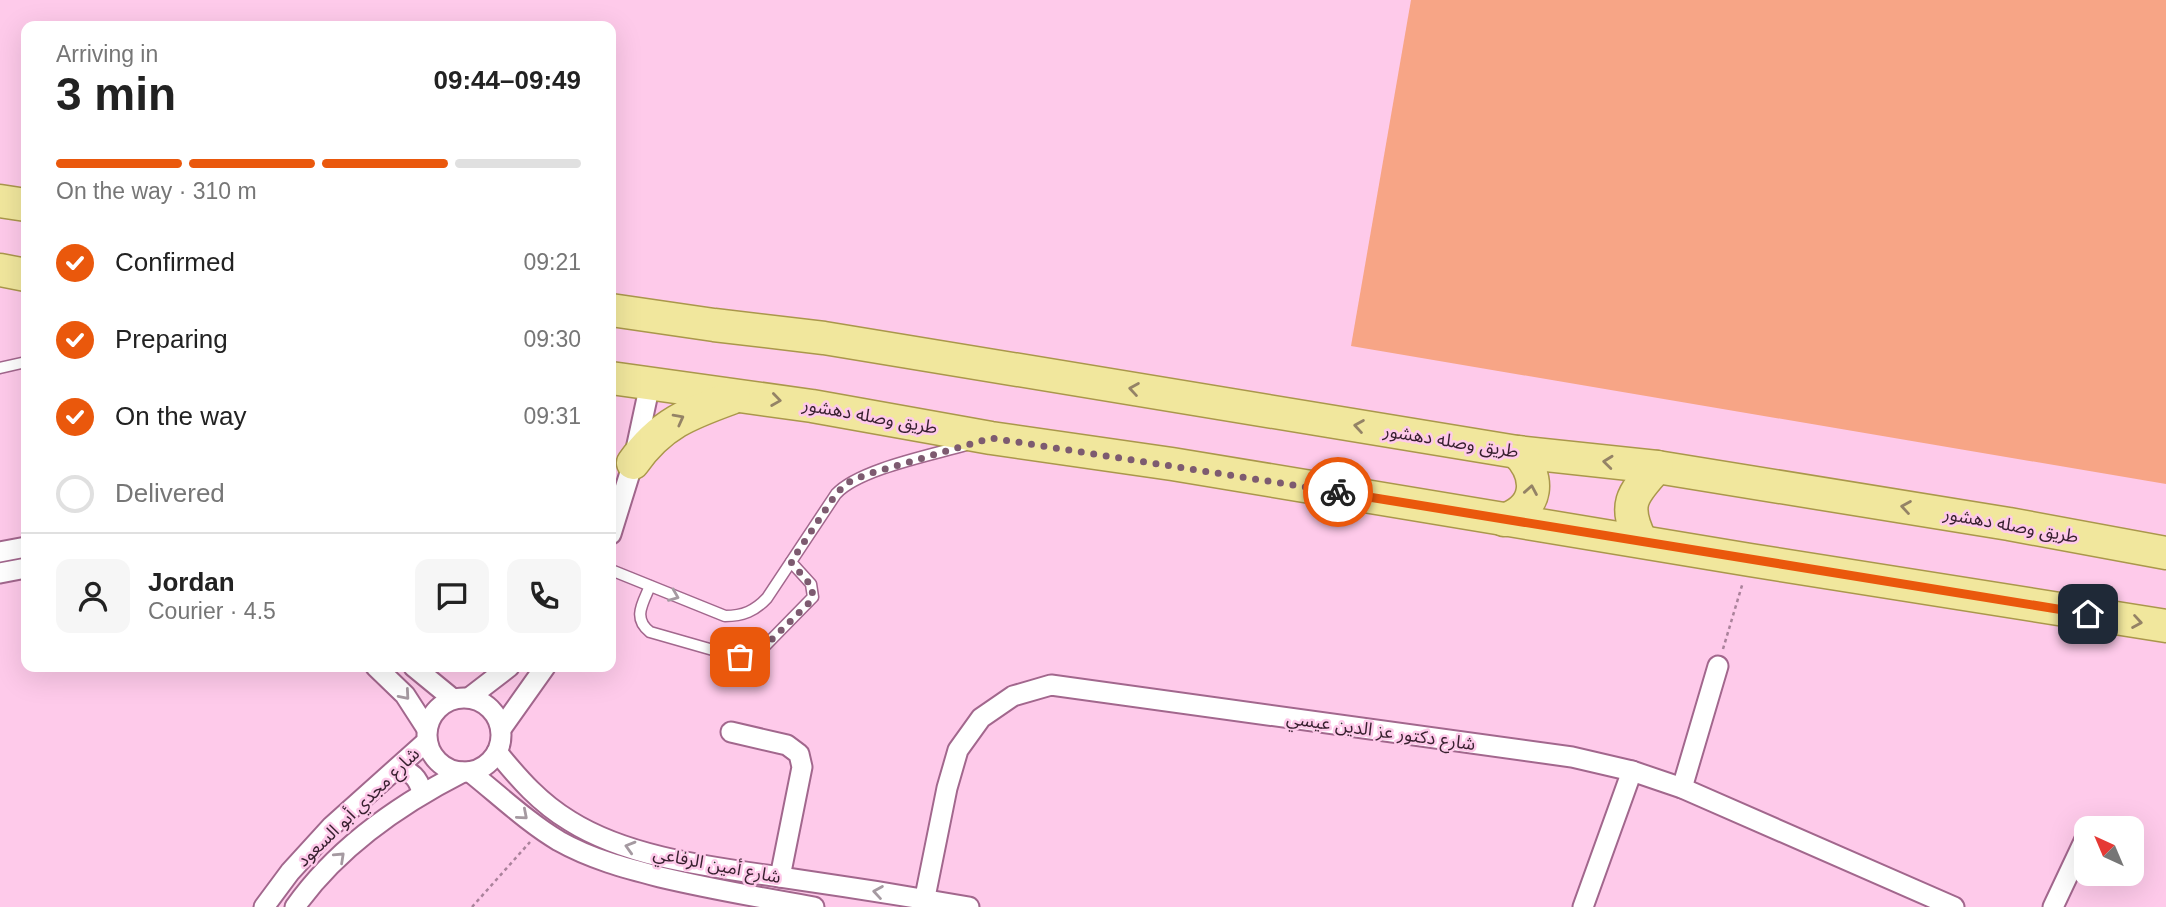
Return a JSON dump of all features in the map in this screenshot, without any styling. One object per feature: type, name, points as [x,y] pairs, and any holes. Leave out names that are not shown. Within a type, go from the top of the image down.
[{"type":"main road","points":[[0,201],[21,204]]},
{"type":"main road","points":[[0,270],[21,274]]},
{"type":"main road","name":"طريق وصله دهشور","points":[[616,311],[824,338],[1517,452],[1657,467],[2009,524],[2166,553]]},
{"type":"main road","name":"طريق وصله دهشور","points":[[616,379],[739,395],[991,438],[1185,466],[2166,626]]},
{"type":"main road","points":[[633,463],[656,435],[671,423],[739,395]]},
{"type":"main road","points":[[1504,520],[1516,516],[1530,502],[1534,482],[1528,463],[1517,452]]},
{"type":"main road","points":[[1641,541],[1631,519],[1631,502],[1639,486],[1657,467]]},
{"type":"street","points":[[617,498],[633,463],[650,384]]},
{"type":"street","points":[[0,552],[21,548]]},
{"type":"street","points":[[0,573],[21,569]]},
{"type":"street","points":[[1682,788],[1718,666]]},
{"type":"street","points":[[381,672],[405,695],[427,735],[430,750],[443,766],[466,772],[481,768],[491,761],[501,741],[501,729],[491,708],[482,701],[462,698],[422,672]]},
{"type":"street","points":[[427,735],[435,710],[462,698],[502,672]]},
{"type":"street","points":[[508,672],[514,686],[529,691]]},
{"type":"street","points":[[501,729],[542,672]]},
{"type":"street","name":"شارع دكتور عز الدين عيسي","points":[[924,903],[947,788],[958,750],[981,718],[1013,696],[1051,685],[1572,757],[1632,771],[1682,788],[1954,907]]},
{"type":"street","points":[[731,732],[787,745],[799,754],[802,767],[780,877]]},
{"type":"street","name":"شارع مجدي أبو السعود","points":[[264,907],[290,872],[332,826],[397,769],[427,735]]},
{"type":"street","name":"شارع أمين الرفاعي","points":[[497,752],[524,785],[546,805],[597,836],[626,846],[682,861],[924,903],[970,907]]},
{"type":"street","points":[[397,769],[414,776],[422,792]]},
{"type":"street","points":[[1583,907],[1632,771]]},
{"type":"street","name":"شارع مجدي أبو السعود","points":[[295,907],[309,887],[354,844],[422,792],[466,772]]},
{"type":"street","name":"شارع أمين الرفاعي","points":[[466,772],[542,829],[587,855],[617,866],[727,892],[814,907]]},
{"type":"street","points":[[2053,907],[2074,862]]},
{"type":"lane","points":[[0,368],[21,363]]},
{"type":"lane","points":[[616,572],[725,616],[744,614],[761,605],[836,494],[847,483],[865,475],[991,438]]},
{"type":"lane","points":[[650,586],[639,612],[641,622],[650,632],[734,656],[747,656],[764,647],[813,597],[811,584],[791,562]]},
{"type":"path","points":[[1718,666],[1749,560]]},
{"type":"path","points":[[472,907],[542,829]]},
{"type":"shaded area","points":[[1411,0],[2166,0],[2166,484],[1351,346]]},
{"type":"way so far","points":[[740,657],[759,651],[811,601],[814,592],[811,584],[791,562],[841,488],[855,478],[991,438],[1172,464],[1338,492]]},
{"type":"route","points":[[1338,492],[2088,614]]}]
